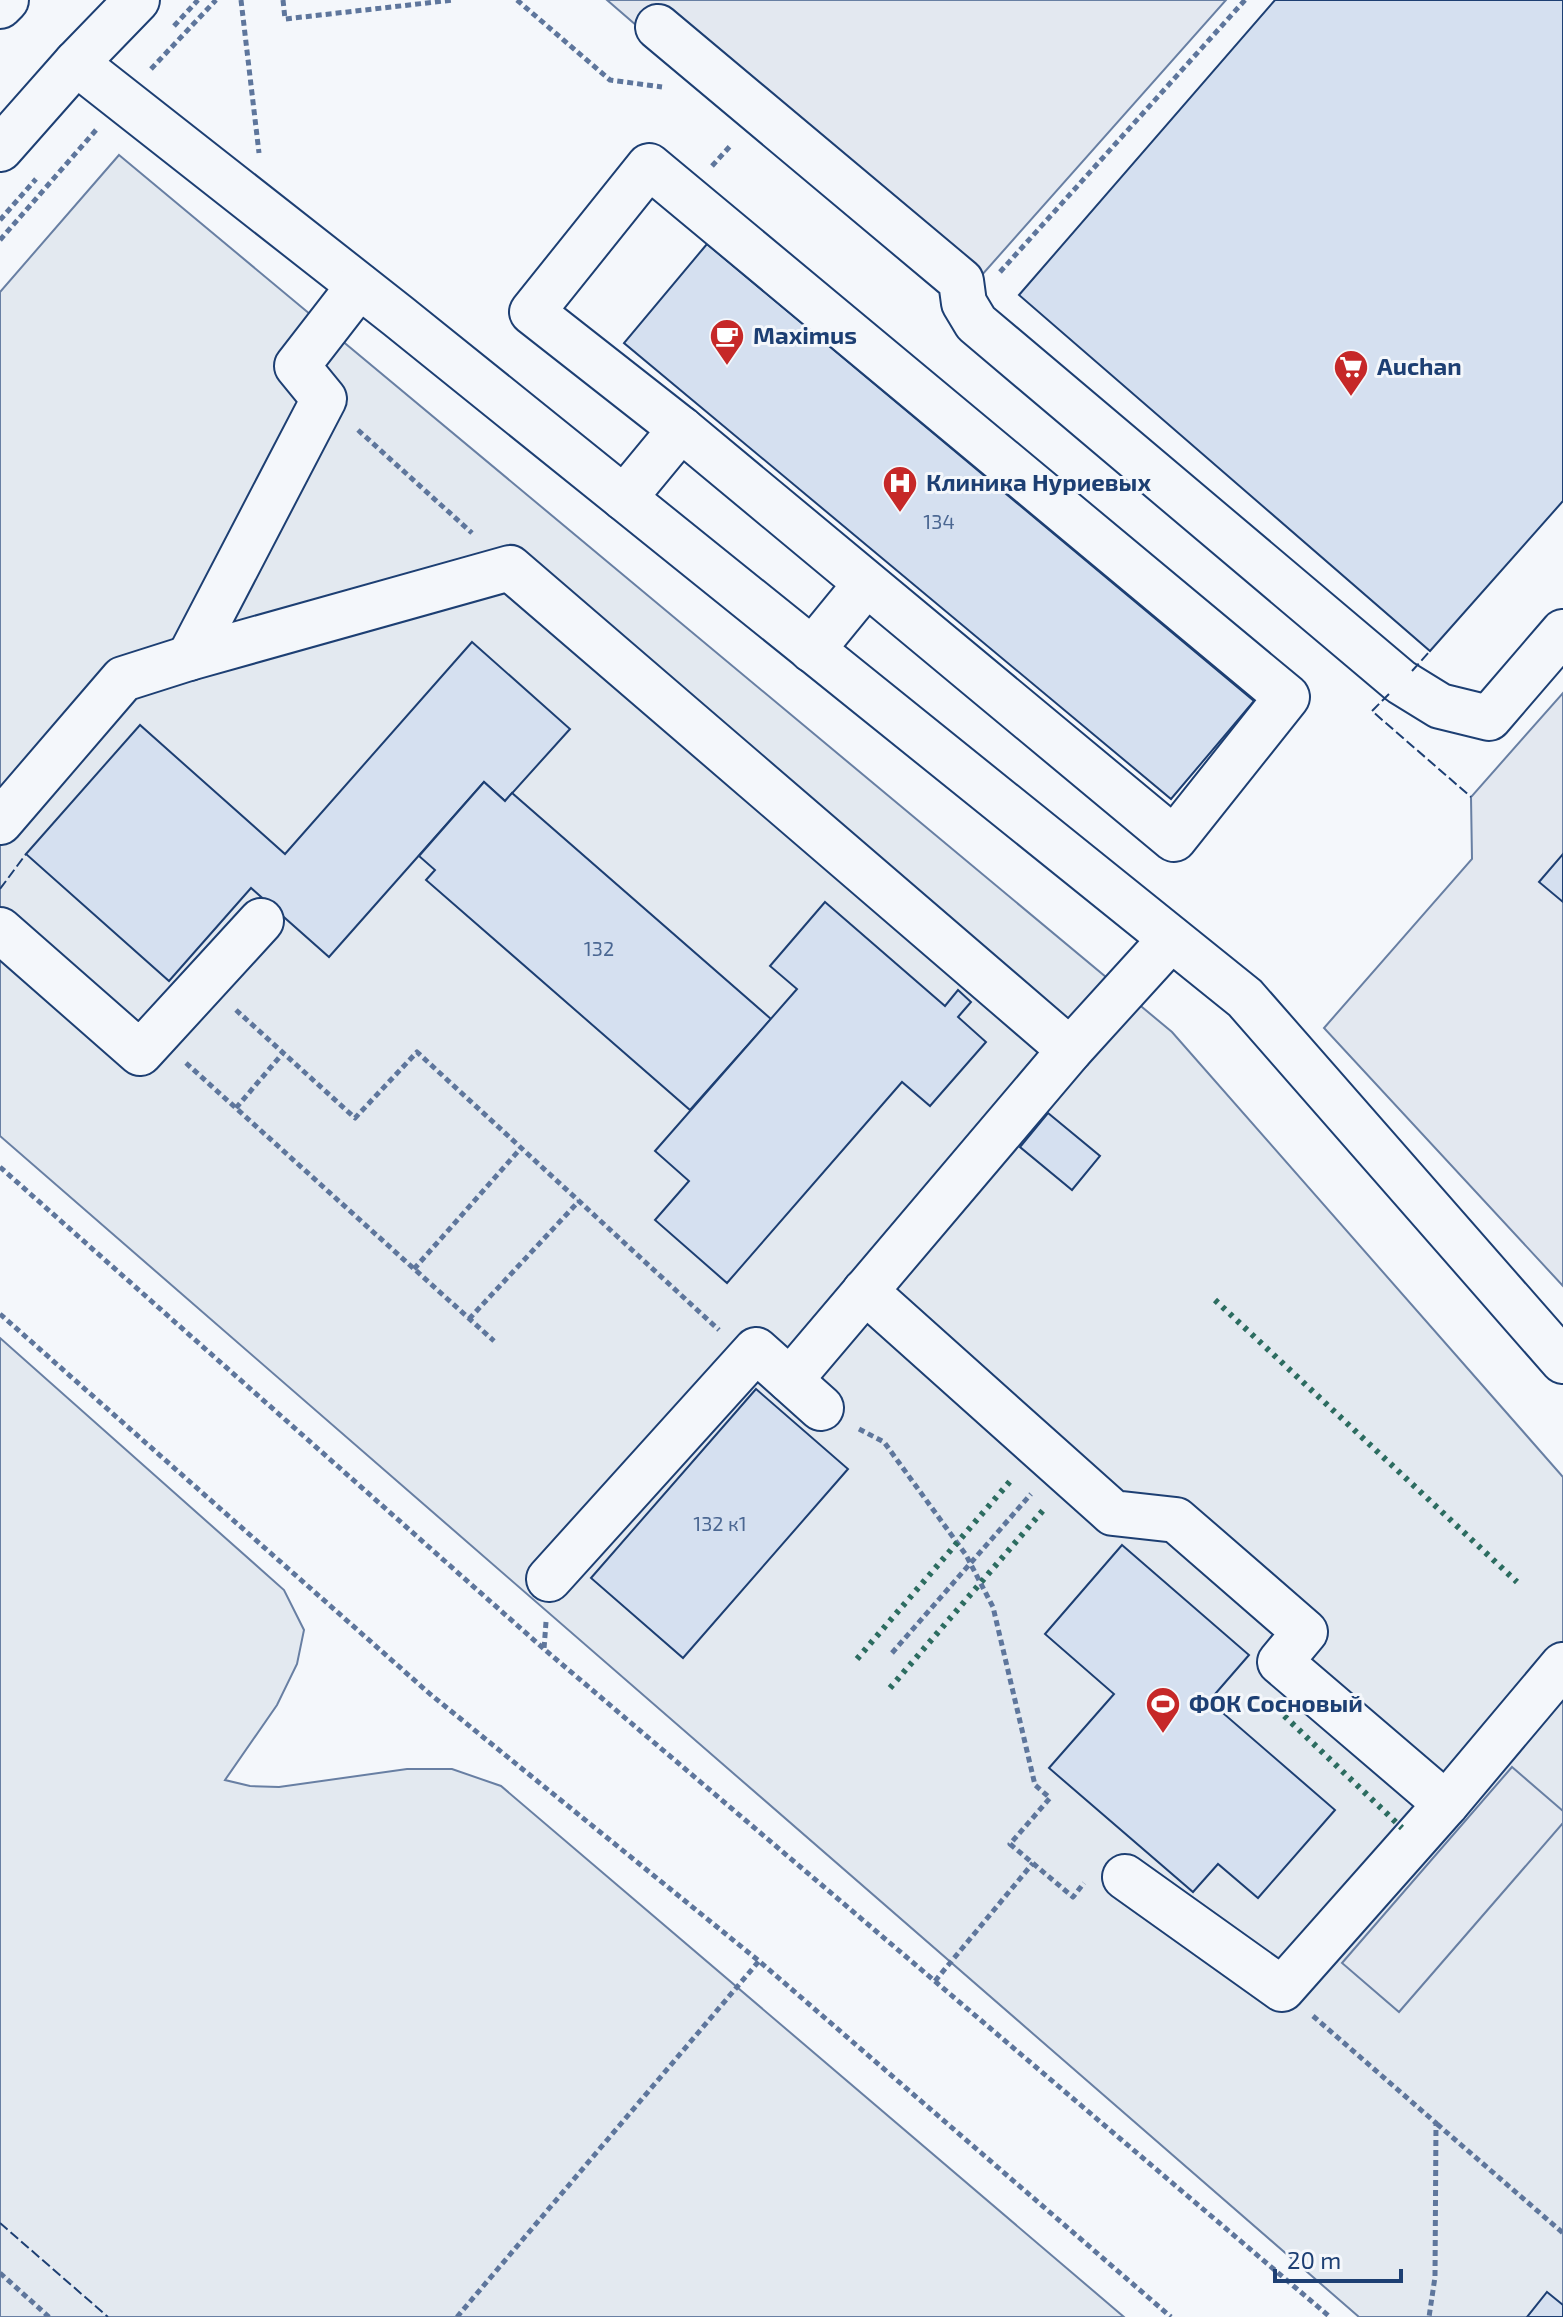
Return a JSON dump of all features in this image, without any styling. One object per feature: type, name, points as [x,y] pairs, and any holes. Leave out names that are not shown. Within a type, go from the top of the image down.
[{"type":"street","points":[[0,6],[6,0]]},
{"type":"street","points":[[0,149],[137,0]]},
{"type":"street","points":[[658,27],[961,281],[964,303],[976,323],[1401,682],[1440,706],[1489,718],[1563,632]]},
{"type":"street","points":[[76,63],[359,286],[1245,998],[1563,1361]]},
{"type":"street","points":[[649,166],[1287,697],[1174,839],[866,584],[681,429],[532,312],[649,166]]},
{"type":"street","points":[[189,658],[324,399],[297,366],[359,286]]},
{"type":"street","points":[[624,498],[681,429]]},
{"type":"street","points":[[0,822],[123,679],[510,568],[1070,1050]]},
{"type":"street","points":[[812,650],[866,584]]},
{"type":"street","points":[[0,930],[140,1053],[261,921]]},
{"type":"street","points":[[549,1579],[756,1350],[805,1394],[865,1291],[1070,1050],[1171,939]]},
{"type":"street","points":[[865,1291],[1113,1513],[1176,1520],[1305,1632],[1280,1662],[1446,1804]]},
{"type":"street","points":[[1125,1877],[1282,1989],[1446,1804],[1563,1665]]},
{"type":"path","points":[[241,0],[267,213]]},
{"type":"path","points":[[283,0],[285,19],[453,0]]},
{"type":"path","points":[[964,303],[1004,269],[1245,0]]},
{"type":"path","points":[[324,399],[510,568]]},
{"type":"path","points":[[205,983],[355,1118],[417,1052],[749,1358]]},
{"type":"path","points":[[156,1036],[494,1341]]},
{"type":"path","points":[[236,1108],[283,1053]]},
{"type":"path","points":[[414,1269],[521,1148]]},
{"type":"path","points":[[0,1167],[544,1649],[1330,2317]]},
{"type":"path","points":[[469,1319],[579,1201]]},
{"type":"path","points":[[0,1314],[430,1694],[759,1961],[1171,2317]]},
{"type":"path","points":[[805,1394],[884,1442],[970,1564],[993,1607],[1035,1785],[1050,1798],[1010,1844],[1073,1897],[1102,1860],[1125,1877]]},
{"type":"path","points":[[892,1653],[1057,1463]]},
{"type":"path","points":[[544,1649],[549,1579]]},
{"type":"path","points":[[935,1981],[1033,1863]]},
{"type":"path","points":[[457,2317],[759,1961]]},
{"type":"path","points":[[1282,1989],[1563,2233]]},
{"type":"path","points":[[1429,2317],[1435,2277],[1436,2123]]},
{"type":"path","points":[[0,2273],[49,2317]]},
{"type":"shaded area","points":[[607,0],[1226,0],[957,303]]},
{"type":"shaded area","points":[[119,155],[1172,1032],[1563,1477],[1563,2317],[1359,2317],[0,1136],[0,292]]},
{"type":"shaded area","points":[[1563,693],[1563,1286],[1324,1028],[1472,859],[1471,797]]},
{"type":"shaded area","points":[[0,1338],[284,1590],[304,1630],[297,1664],[277,1705],[225,1780],[250,1786],[279,1787],[407,1769],[452,1769],[501,1786],[1124,2317],[0,2317]]},
{"type":"shaded area","points":[[1512,1767],[1563,1811],[1563,1823],[1399,2012],[1342,1963]]},
{"type":"building","name":"Auchan","points":[[1275,0],[1563,0],[1563,501],[1430,651],[1019,295]]},
{"type":"building","points":[[707,244],[1254,701],[1171,799],[624,343]]},
{"type":"building","points":[[472,642],[570,729],[505,801],[484,782],[329,957],[251,888],[169,981],[26,854],[140,725],[285,854]]},
{"type":"building","points":[[484,782],[505,801],[512,793],[771,1019],[690,1110],[426,880],[435,870],[419,856]]},
{"type":"building","points":[[1563,854],[1563,902],[1539,882]]},
{"type":"building","points":[[825,902],[945,1006],[958,990],[971,1002],[958,1017],[986,1042],[930,1106],[902,1082],[727,1283],[655,1220],[689,1181],[655,1151],[797,989],[770,966]]},
{"type":"building","points":[[1048,1113],[1100,1156],[1072,1190],[1020,1147]]},
{"type":"building","points":[[756,1389],[848,1469],[683,1658],[591,1578]]},
{"type":"building","name":"ФОК Сосновый","points":[[1122,1545],[1249,1655],[1209,1701],[1335,1810],[1258,1898],[1218,1864],[1193,1892],[1049,1768],[1114,1694],[1045,1634]]},
{"type":"building","points":[[1547,2292],[1563,2305],[1563,2317],[1527,2317]]},
{"type":"hedge","points":[[1215,1300],[1517,1582]]},
{"type":"hedge","points":[[857,1659],[1012,1479]]},
{"type":"hedge","points":[[890,1688],[1045,1508]]},
{"type":"hedge","points":[[1277,1709],[1402,1828]]},
{"type":"fence","points":[[1412,671],[1430,651]]},
{"type":"fence","points":[[1389,694],[1372,711],[1471,797]]},
{"type":"fence","points":[[0,889],[26,854]]},
{"type":"fence","points":[[0,2223],[108,2317]]},
{"type":"place","name":"Maximus","points":[[727,367]]},
{"type":"place","name":"Auchan","points":[[1351,398]]},
{"type":"place","name":"Клиника Нуриевых","points":[[900,514]]},
{"type":"place","name":"ФОК Сосновый","points":[[1163,1735]]}]
